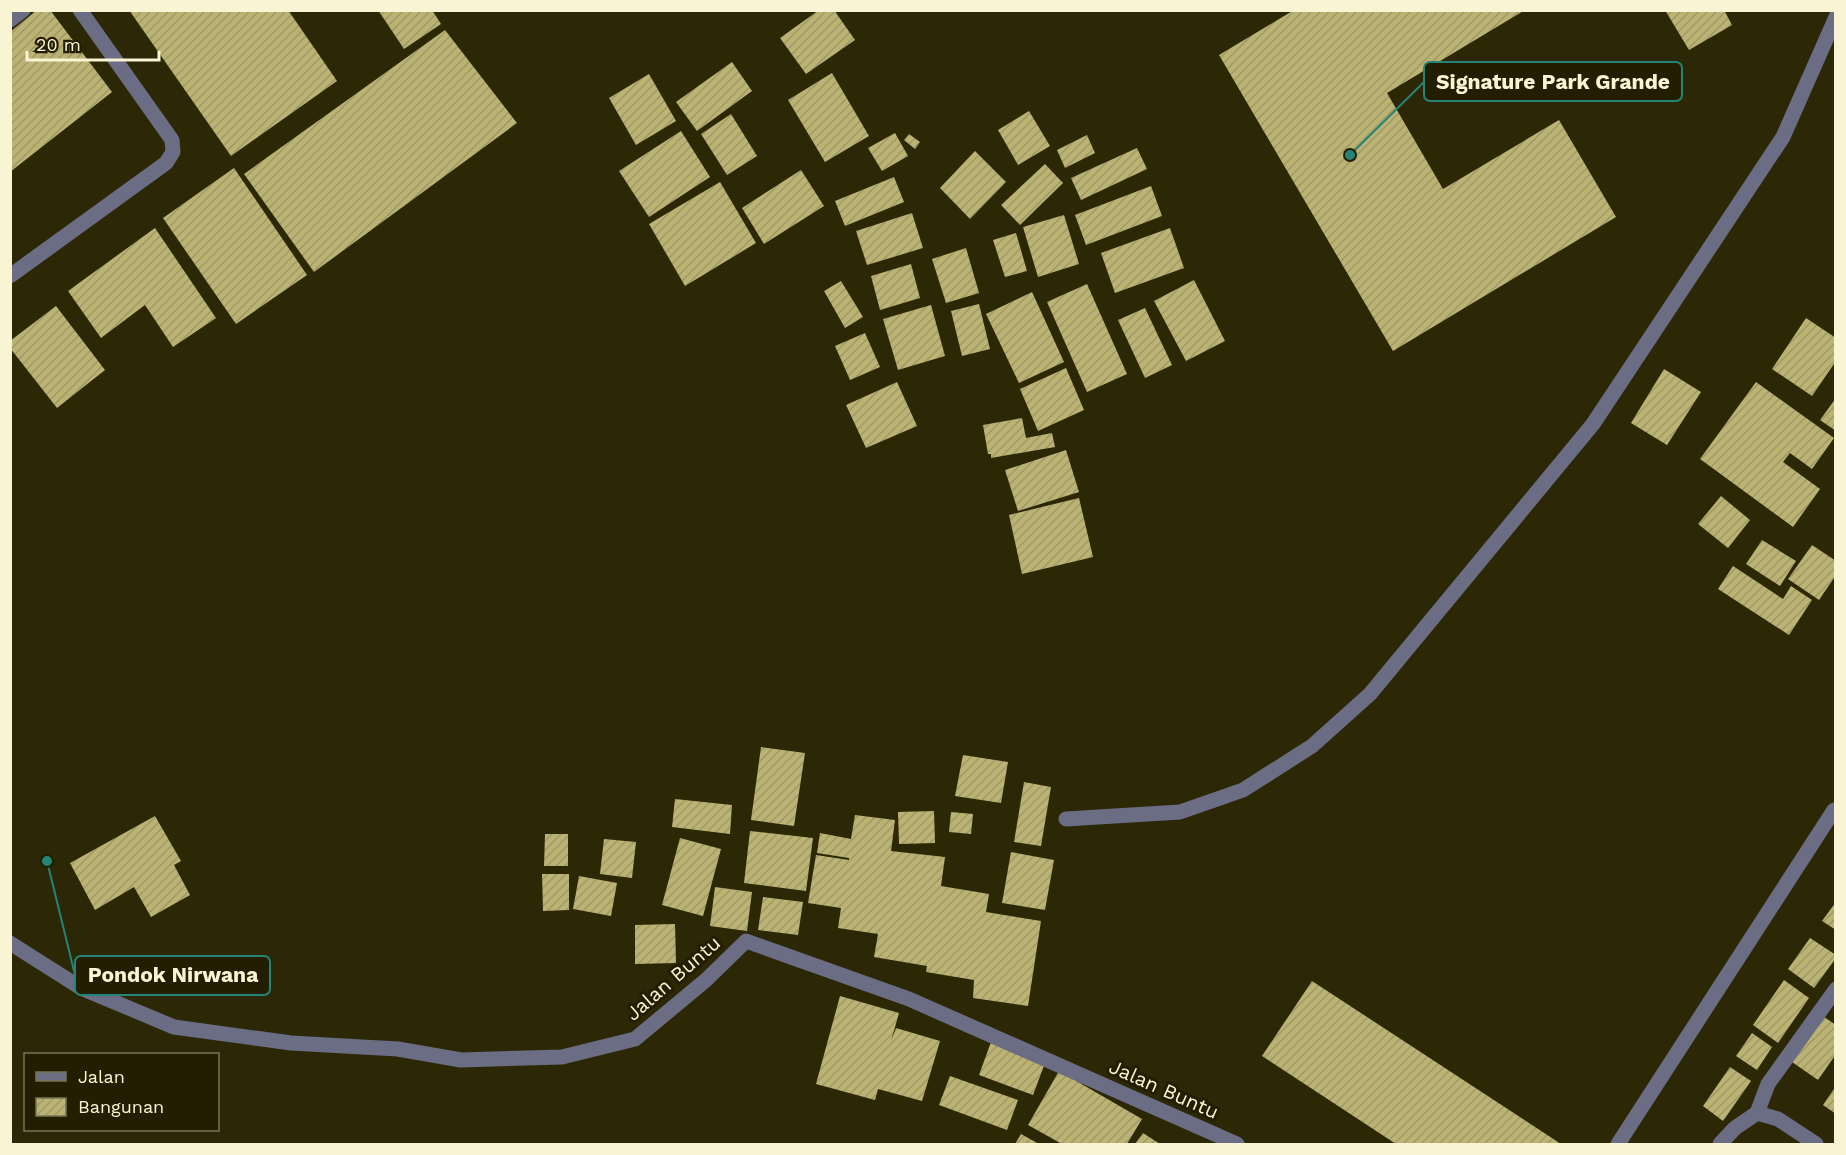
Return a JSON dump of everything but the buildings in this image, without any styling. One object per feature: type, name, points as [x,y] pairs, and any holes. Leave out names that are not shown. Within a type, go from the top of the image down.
[{"type":"street","points":[[10,20],[23,10]]},
{"type":"street","points":[[10,276],[166,163],[173,152],[172,140],[80,10]]},
{"type":"street","points":[[1066,819],[1180,812],[1243,790],[1312,746],[1370,694],[1593,424],[1783,137],[1836,17]]},
{"type":"street","points":[[1618,1144],[1834,810]]},
{"type":"street","name":"Jalan Buntu","points":[[10,943],[81,988],[174,1027],[291,1043],[398,1049],[461,1060],[562,1057],[635,1039],[706,980],[746,941],[909,999],[1237,1144]]},
{"type":"street","points":[[1720,1144],[1735,1128],[1757,1113],[1768,1084],[1836,989]]},
{"type":"street","points":[[1757,1113],[1778,1119],[1816,1144]]},
{"type":"place","name":"Signature Park Grande","points":[[1350,155]]},
{"type":"place","name":"Pondok Nirwana","points":[[47,861]]}]
